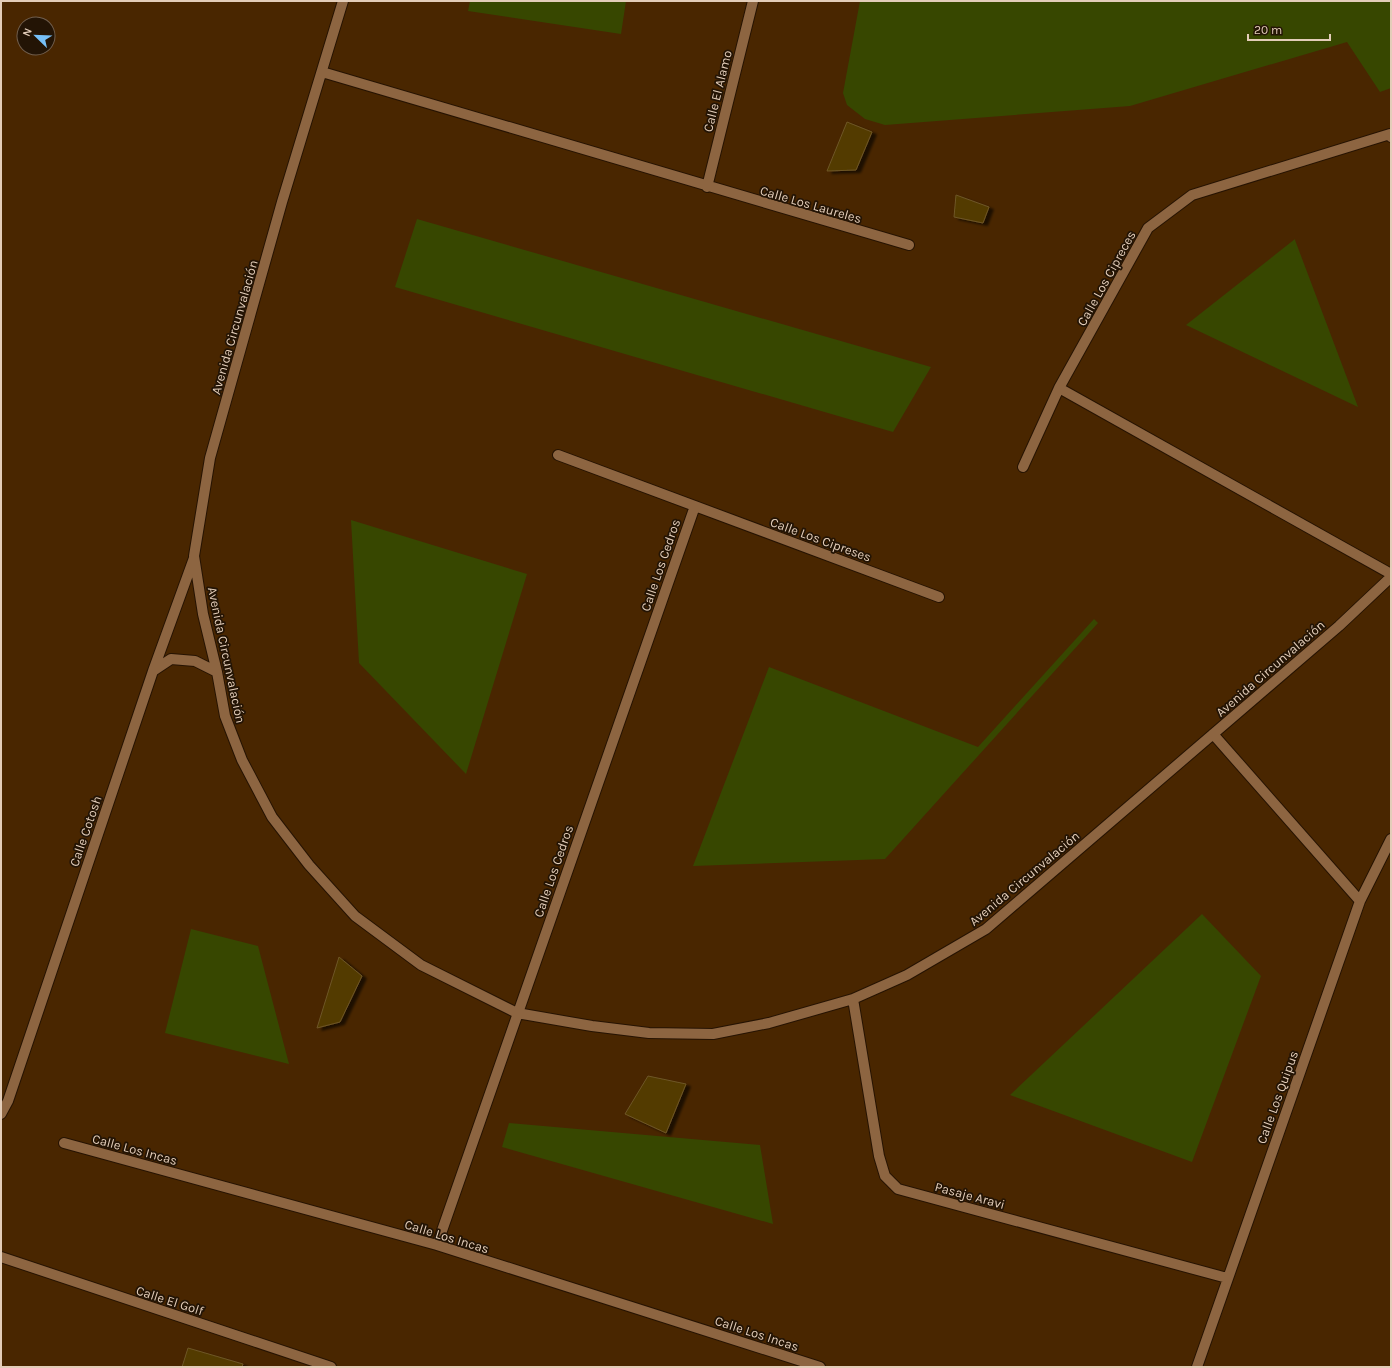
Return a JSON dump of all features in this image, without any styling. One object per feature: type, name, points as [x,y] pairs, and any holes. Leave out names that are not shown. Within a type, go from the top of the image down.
[{"type":"street","name":"Avenida Circunvalación","points":[[343,1],[282,202],[210,458],[194,556],[203,614],[217,672],[225,716],[242,760],[272,817],[309,865],[355,916],[421,965],[517,1013],[592,1026],[649,1033],[713,1034],[769,1023],[853,999],[907,975],[986,930],[1339,626],[1391,575]]},
{"type":"street","name":"Calle El Alamo","points":[[707,187],[753,1]]},
{"type":"street","name":"Calle Los Laureles","points":[[322,72],[707,187],[909,245]]},
{"type":"street","name":"Calle Los Cipreces","points":[[1023,466],[1059,388],[1148,228],[1192,194],[1390,135]]},
{"type":"street","points":[[1059,388],[1391,575]]},
{"type":"street","name":"Calle Los Cipreses","points":[[558,455],[939,597]]},
{"type":"street","name":"Calle Los Cedros","points":[[437,1245],[695,506]]},
{"type":"street","name":"Calle Cotosh","points":[[1,1114],[8,1100],[153,671],[194,556]]},
{"type":"street","points":[[153,671],[171,659],[195,661],[217,672]]},
{"type":"street","points":[[1213,734],[1360,901]]},
{"type":"street","name":"Calle Los Quipus","points":[[1197,1367],[1360,901],[1391,840]]},
{"type":"street","name":"Pasaje Aravi","points":[[853,999],[879,1156],[885,1176],[898,1189],[1227,1278]]},
{"type":"street","name":"Calle Los Incas","points":[[64,1143],[437,1245],[820,1367]]},
{"type":"street","name":"Calle El Golf","points":[[1,1257],[331,1367]]},
{"type":"green space","points":[[470,1],[626,1],[621,34],[468,11]]},
{"type":"green space","points":[[860,1],[1391,1],[1391,88],[1380,92],[1347,42],[1130,106],[885,125],[865,119],[847,105],[843,93]]},
{"type":"green space","points":[[417,219],[931,367],[893,432],[395,287]]},
{"type":"green space","points":[[1295,240],[1358,407],[1186,325]]},
{"type":"green space","points":[[351,520],[527,574],[466,774],[359,663]]},
{"type":"green space","points":[[1094,619],[1098,623],[885,859],[693,866],[769,667],[978,747]]},
{"type":"green space","points":[[1202,914],[1261,976],[1192,1162],[1010,1095]]},
{"type":"green space","points":[[191,929],[258,946],[289,1064],[165,1033]]},
{"type":"green space","points":[[509,1123],[760,1145],[773,1224],[502,1147]]},
{"type":"building","points":[[847,122],[872,132],[856,170],[827,171]]},
{"type":"building","points":[[956,195],[989,207],[983,223],[954,217]]},
{"type":"building","points":[[339,957],[362,976],[340,1022],[317,1028]]},
{"type":"building","points":[[648,1076],[686,1084],[666,1133],[625,1114]]},
{"type":"building","points":[[188,1348],[243,1364],[242,1367],[182,1367]]}]
